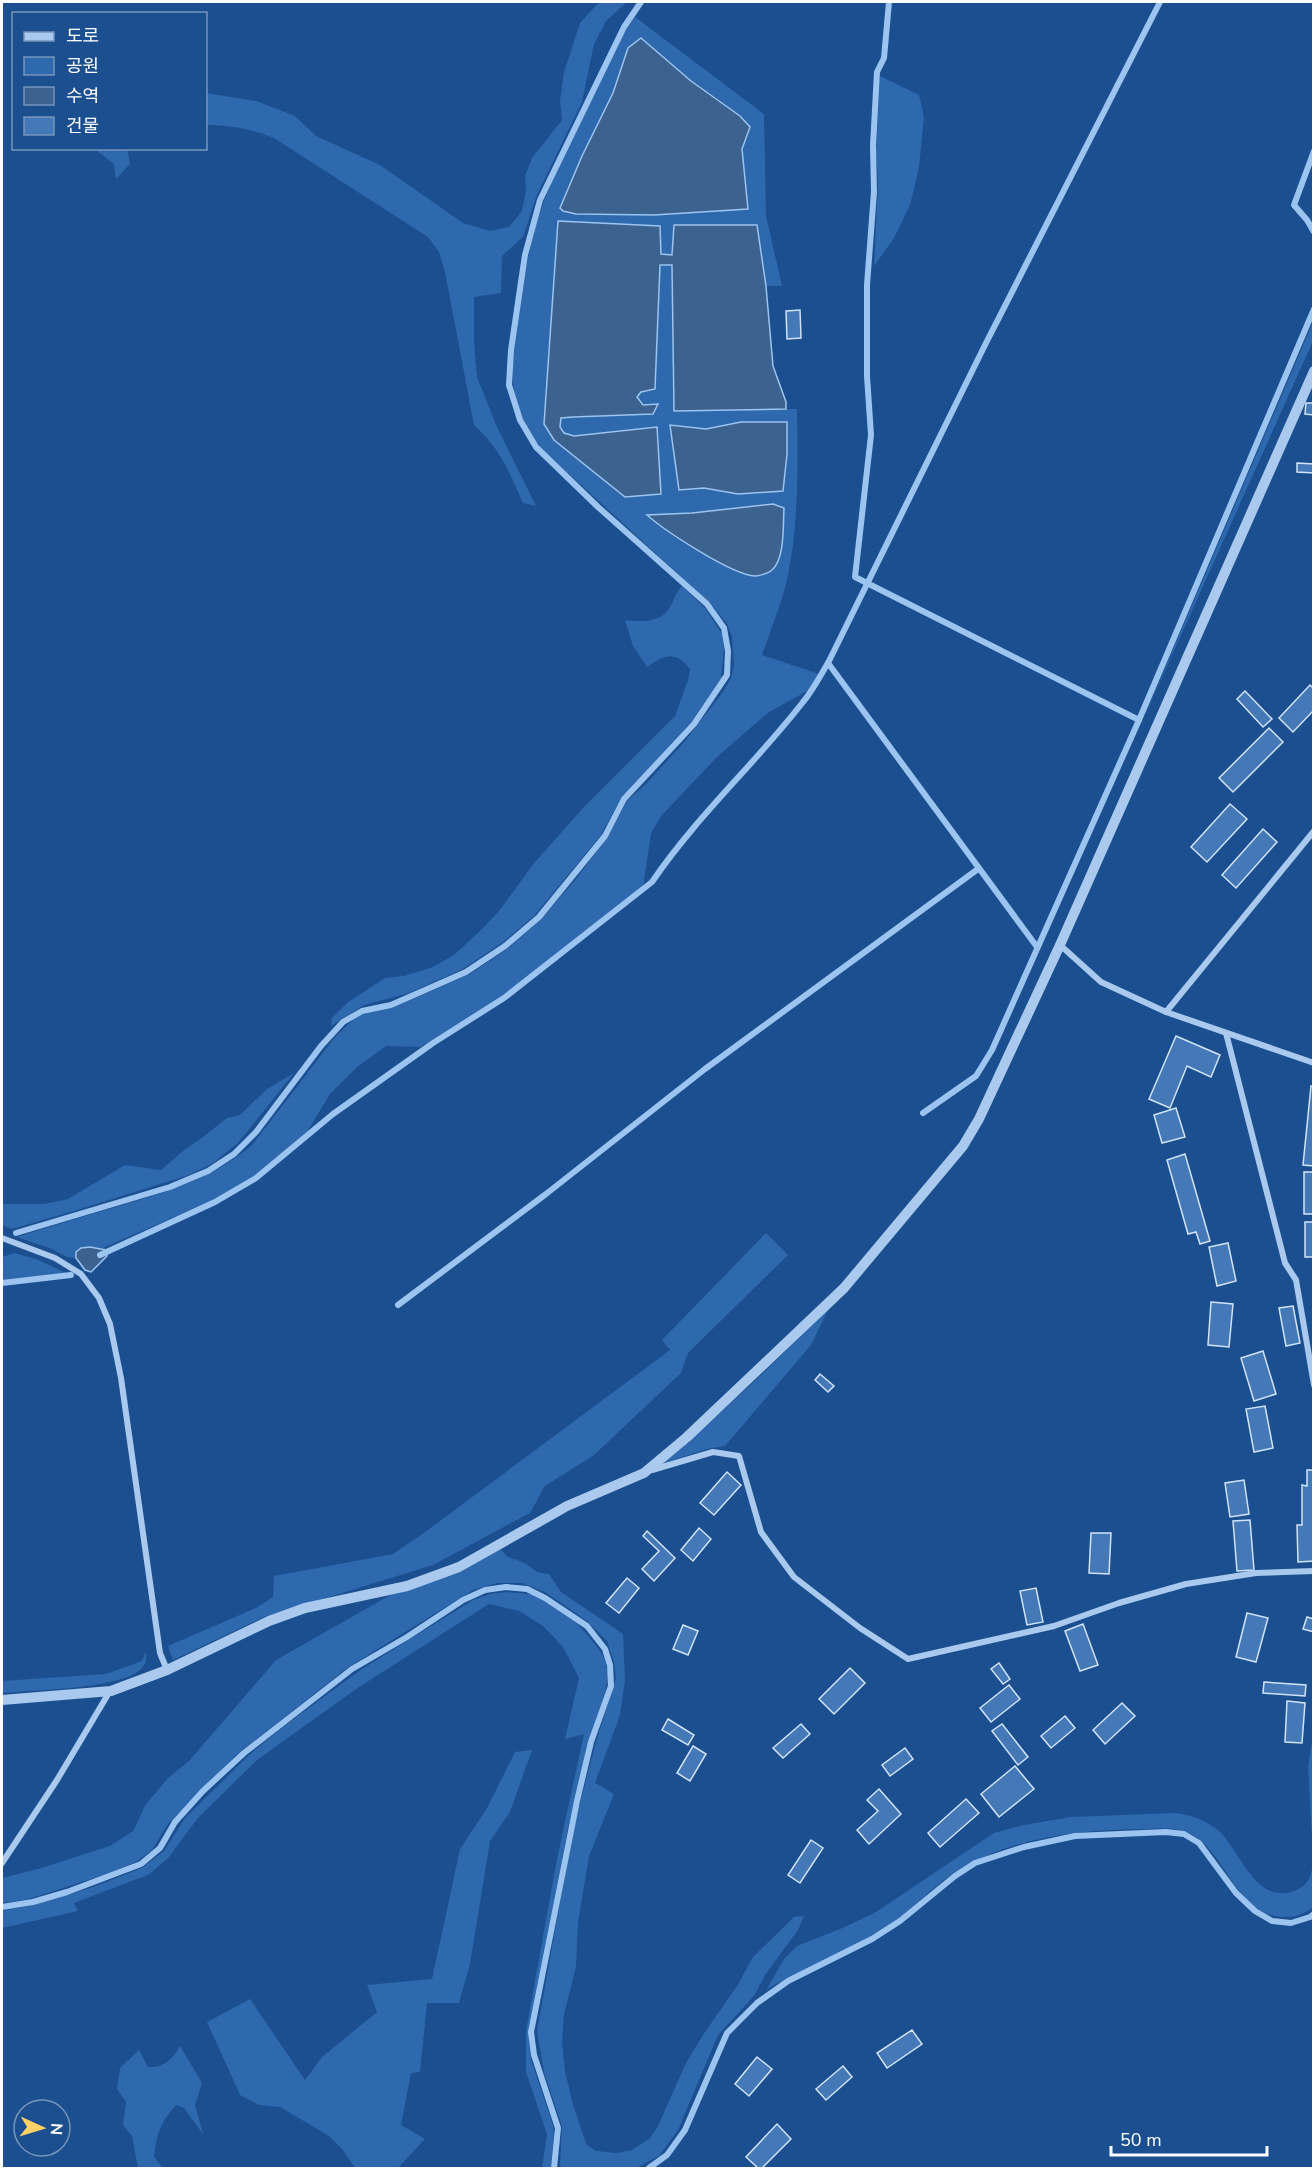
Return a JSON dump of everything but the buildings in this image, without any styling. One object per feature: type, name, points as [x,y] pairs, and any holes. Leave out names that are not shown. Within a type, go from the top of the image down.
[{"type":"street","points":[[644,1473],[687,1437],[844,1288],[963,1146],[979,1119],[1060,945],[1314,371]]},
{"type":"street","points":[[1166,1012],[1314,831]]},
{"type":"street","points":[[1060,945],[1101,982],[1166,1012],[1314,1064]]},
{"type":"street","points":[[1226,1033],[1285,1263],[1296,1280],[1314,1384]]},
{"type":"street","points":[[2,1238],[55,1258],[81,1274],[99,1298],[110,1324],[121,1378],[160,1653],[167,1670]]},
{"type":"street","points":[[2,1700],[111,1690],[167,1670],[269,1621],[305,1608],[408,1586],[459,1567],[567,1506],[644,1473],[713,1452],[739,1456],[761,1532],[794,1577],[860,1628],[908,1659],[1054,1626],[1119,1603],[1186,1584],[1256,1573],[1314,1571]]},
{"type":"street","points":[[2,1863],[57,1780],[111,1690]]},
{"type":"green space","points":[[599,2],[627,2],[606,21],[594,44],[582,102],[536,197],[523,237],[502,256],[501,293],[474,297],[477,377],[497,427],[536,506],[523,503],[497,452],[474,425],[445,272],[439,252],[428,237],[274,138],[240,128],[207,125],[207,93],[256,101],[295,116],[316,136],[380,165],[463,223],[490,231],[509,227],[522,211],[526,190],[525,176],[532,158],[562,120],[560,101],[564,72],[580,23]]},
{"type":"green space","points":[[635,17],[764,114],[766,216],[782,286],[766,286],[756,225],[674,225],[672,255],[661,255],[660,226],[558,221],[544,424],[554,440],[656,428],[574,436],[564,433],[560,427],[561,418],[653,414],[637,397],[641,392],[655,388],[660,265],[672,265],[674,410],[797,409],[797,495],[794,538],[782,599],[762,655],[819,674],[809,690],[769,712],[718,756],[661,816],[651,833],[643,887],[502,996],[420,1047],[386,1046],[357,1067],[330,1094],[307,1132],[254,1176],[213,1200],[103,1248],[90,1247],[76,1252],[76,1258],[67,1257],[52,1249],[17,1237],[172,1189],[222,1166],[252,1145],[335,1037],[358,1015],[392,1008],[470,974],[510,947],[541,919],[576,879],[607,838],[627,801],[647,783],[685,741],[731,678],[734,665],[732,637],[727,624],[713,606],[544,451],[522,417],[516,401],[514,352],[528,256],[535,228],[553,179],[627,28]],"holes":[[[628,48],[708,92],[750,127],[742,149],[748,209],[654,215],[576,214],[560,208],[613,93]],[[741,422],[787,422],[787,455],[783,491],[738,494],[704,488],[679,490],[670,426],[706,429]],[[773,504],[755,576],[698,551],[670,534],[648,515],[692,513]]]},
{"type":"green space","points":[[880,76],[919,95],[924,117],[919,167],[910,205],[894,238],[874,266],[878,183],[876,152]]},
{"type":"green space","points":[[96,150],[127,150],[130,164],[116,179],[114,164]]},
{"type":"green space","points":[[1313,322],[1313,341],[1143,720]]},
{"type":"green space","points":[[682,586],[706,609],[722,634],[724,648],[721,678],[691,722],[620,800],[601,835],[534,916],[502,943],[461,970],[406,994],[364,1005],[331,1026],[332,1018],[347,1003],[385,978],[404,976],[433,967],[454,955],[499,911],[534,863],[584,807],[675,716],[690,669],[679,659],[670,656],[647,667],[633,646],[625,620],[644,621],[662,616]]},
{"type":"green space","points":[[294,1073],[238,1143],[213,1163],[189,1175],[77,1210],[12,1229],[2,1225],[2,1204],[44,1204],[68,1199],[125,1165],[161,1170],[227,1118],[240,1115],[267,1089]]},
{"type":"green space","points":[[766,1233],[788,1255],[688,1353],[681,1373],[594,1455],[545,1486],[530,1513],[433,1565],[264,1617],[173,1660],[168,1646],[256,1608],[273,1597],[274,1576],[393,1554],[421,1535],[670,1350],[662,1340]]},
{"type":"green space","points":[[14,1253],[36,1259],[66,1273],[2,1280],[2,1257]]},
{"type":"green space","points":[[830,1306],[811,1345],[725,1446],[707,1449],[658,1465],[747,1388]]},
{"type":"green space","points":[[500,1548],[510,1558],[538,1572],[549,1574],[561,1592],[623,1634],[625,1680],[620,1715],[595,1783],[614,1794],[589,1856],[578,1922],[576,1967],[564,2014],[562,2043],[565,2071],[586,2144],[596,2151],[616,2153],[632,2150],[649,2139],[657,2128],[686,2063],[737,1986],[753,1957],[794,1917],[804,1916],[798,1930],[765,1975],[754,1996],[718,2035],[678,2130],[659,2156],[636,2168],[563,2168],[560,2165],[562,2127],[544,2072],[537,2031],[573,1830],[596,1742],[616,1678],[614,1662],[607,1641],[587,1621],[545,1592],[522,1583],[497,1583],[473,1590],[347,1668],[236,1755],[168,1824],[152,1850],[136,1862],[104,1875],[25,1900],[2,1903],[2,1878],[110,1846],[133,1831],[146,1804],[168,1778],[189,1761],[276,1660],[394,1593]]},
{"type":"green space","points":[[506,1592],[530,1594],[577,1623],[605,1659],[608,1676],[568,1828],[529,2034],[531,2060],[553,2125],[551,2168],[542,2168],[547,2134],[526,2072],[526,2031],[557,1859],[584,1734],[565,1739],[579,1678],[563,1647],[543,1626],[519,1611],[489,1604],[359,1687],[257,1760],[197,1819],[169,1857],[150,1874],[74,1903],[78,1911],[2,1928],[2,1911],[34,1905],[96,1886],[142,1868],[164,1851],[185,1818],[249,1755],[280,1729],[362,1669],[473,1600],[490,1594]]},
{"type":"green space","points":[[146,1652],[146,1661],[141,1669],[131,1676],[115,1681],[96,1685],[2,1693],[2,1681],[106,1674],[142,1661]]},
{"type":"green space","points":[[1313,1735],[1313,1855],[1308,1766]]},
{"type":"green space","points":[[532,1750],[510,1812],[490,1841],[470,1964],[459,2003],[427,2003],[420,2072],[411,2073],[401,2125],[425,2139],[398,2168],[355,2168],[342,2149],[329,2136],[280,2107],[259,2105],[240,2095],[207,2022],[250,1999],[305,2080],[322,2057],[377,2012],[367,1985],[432,1979],[460,1849],[487,1808],[515,1752]]},
{"type":"green space","points":[[1176,1813],[1208,1823],[1218,1830],[1250,1874],[1269,1890],[1280,1893],[1299,1889],[1308,1880],[1313,1863],[1313,1907],[1303,1913],[1284,1917],[1266,1913],[1252,1905],[1210,1850],[1198,1839],[1184,1831],[1138,1829],[1065,1835],[1017,1845],[972,1863],[951,1875],[892,1924],[870,1939],[766,1990],[784,1959],[797,1946],[876,1912],[994,1833],[1071,1817]]},
{"type":"green space","points":[[180,2046],[202,2083],[195,2105],[203,2134],[184,2108],[176,2105],[166,2117],[156,2141],[154,2157],[163,2168],[138,2168],[132,2136],[123,2125],[126,2102],[117,2089],[120,2068],[139,2050],[148,2067],[159,2066],[171,2059]]},
{"type":"water","points":[[641,38],[691,81],[740,116],[750,127],[742,149],[748,209],[654,215],[576,214],[560,208],[613,93],[628,48]]},
{"type":"water","points":[[558,221],[660,226],[661,254],[672,255],[674,225],[757,225],[766,286],[773,366],[786,402],[786,409],[674,411],[672,265],[660,265],[655,389],[641,392],[637,397],[643,405],[658,404],[653,414],[561,418],[560,427],[564,433],[574,436],[657,427],[661,494],[625,497],[554,440],[544,424]]},
{"type":"water","points":[[741,422],[787,422],[787,454],[783,491],[738,494],[704,488],[679,490],[670,425],[706,429]]},
{"type":"water","points":[[773,504],[784,508],[781,550],[772,570],[757,576],[744,574],[715,560],[683,541],[647,515],[692,513]]},
{"type":"water","points":[[81,1248],[106,1250],[107,1256],[91,1272],[85,1270],[76,1258],[76,1252]]},
{"type":"waterway","points":[[16,1233],[170,1187],[208,1171],[234,1154],[256,1132],[321,1046],[343,1022],[362,1011],[391,1005],[466,972],[505,946],[539,917],[605,836],[624,799],[694,724],[727,675],[728,651],[724,628],[707,604],[598,507],[536,447],[520,420],[509,385],[511,350],[525,255],[540,200],[624,27],[641,2]]},
{"type":"waterway","points":[[889,2],[884,58],[877,72],[873,146],[874,192],[867,285],[867,376],[871,435],[855,577],[1139,720]]},
{"type":"waterway","points":[[100,1255],[215,1202],[256,1178],[333,1114],[433,1043],[504,998],[652,882],[687,835],[785,725],[813,688],[828,663],[986,343],[1160,2]]},
{"type":"waterway","points":[[1314,151],[1294,205],[1314,232]]},
{"type":"waterway","points":[[923,1113],[976,1076],[992,1050],[1139,720],[1314,309]]},
{"type":"waterway","points":[[828,663],[1037,947]]},
{"type":"waterway","points":[[398,1305],[546,1194],[705,1069],[978,869]]},
{"type":"waterway","points":[[2,1283],[71,1275]]},
{"type":"waterway","points":[[2,1907],[33,1902],[67,1892],[141,1864],[160,1848],[175,1822],[203,1791],[244,1753],[352,1669],[407,1637],[463,1600],[485,1590],[506,1587],[527,1589],[587,1626],[605,1649],[610,1665],[611,1686],[591,1742],[577,1801],[531,2032],[534,2055],[558,2128],[554,2168]]},
{"type":"waterway","points":[[649,2168],[667,2155],[685,2130],[727,2033],[757,2003],[788,1981],[872,1939],[900,1921],[955,1876],[975,1863],[1024,1847],[1075,1836],[1166,1832],[1184,1834],[1199,1843],[1236,1893],[1255,1911],[1272,1921],[1291,1923],[1314,1914]]}]
